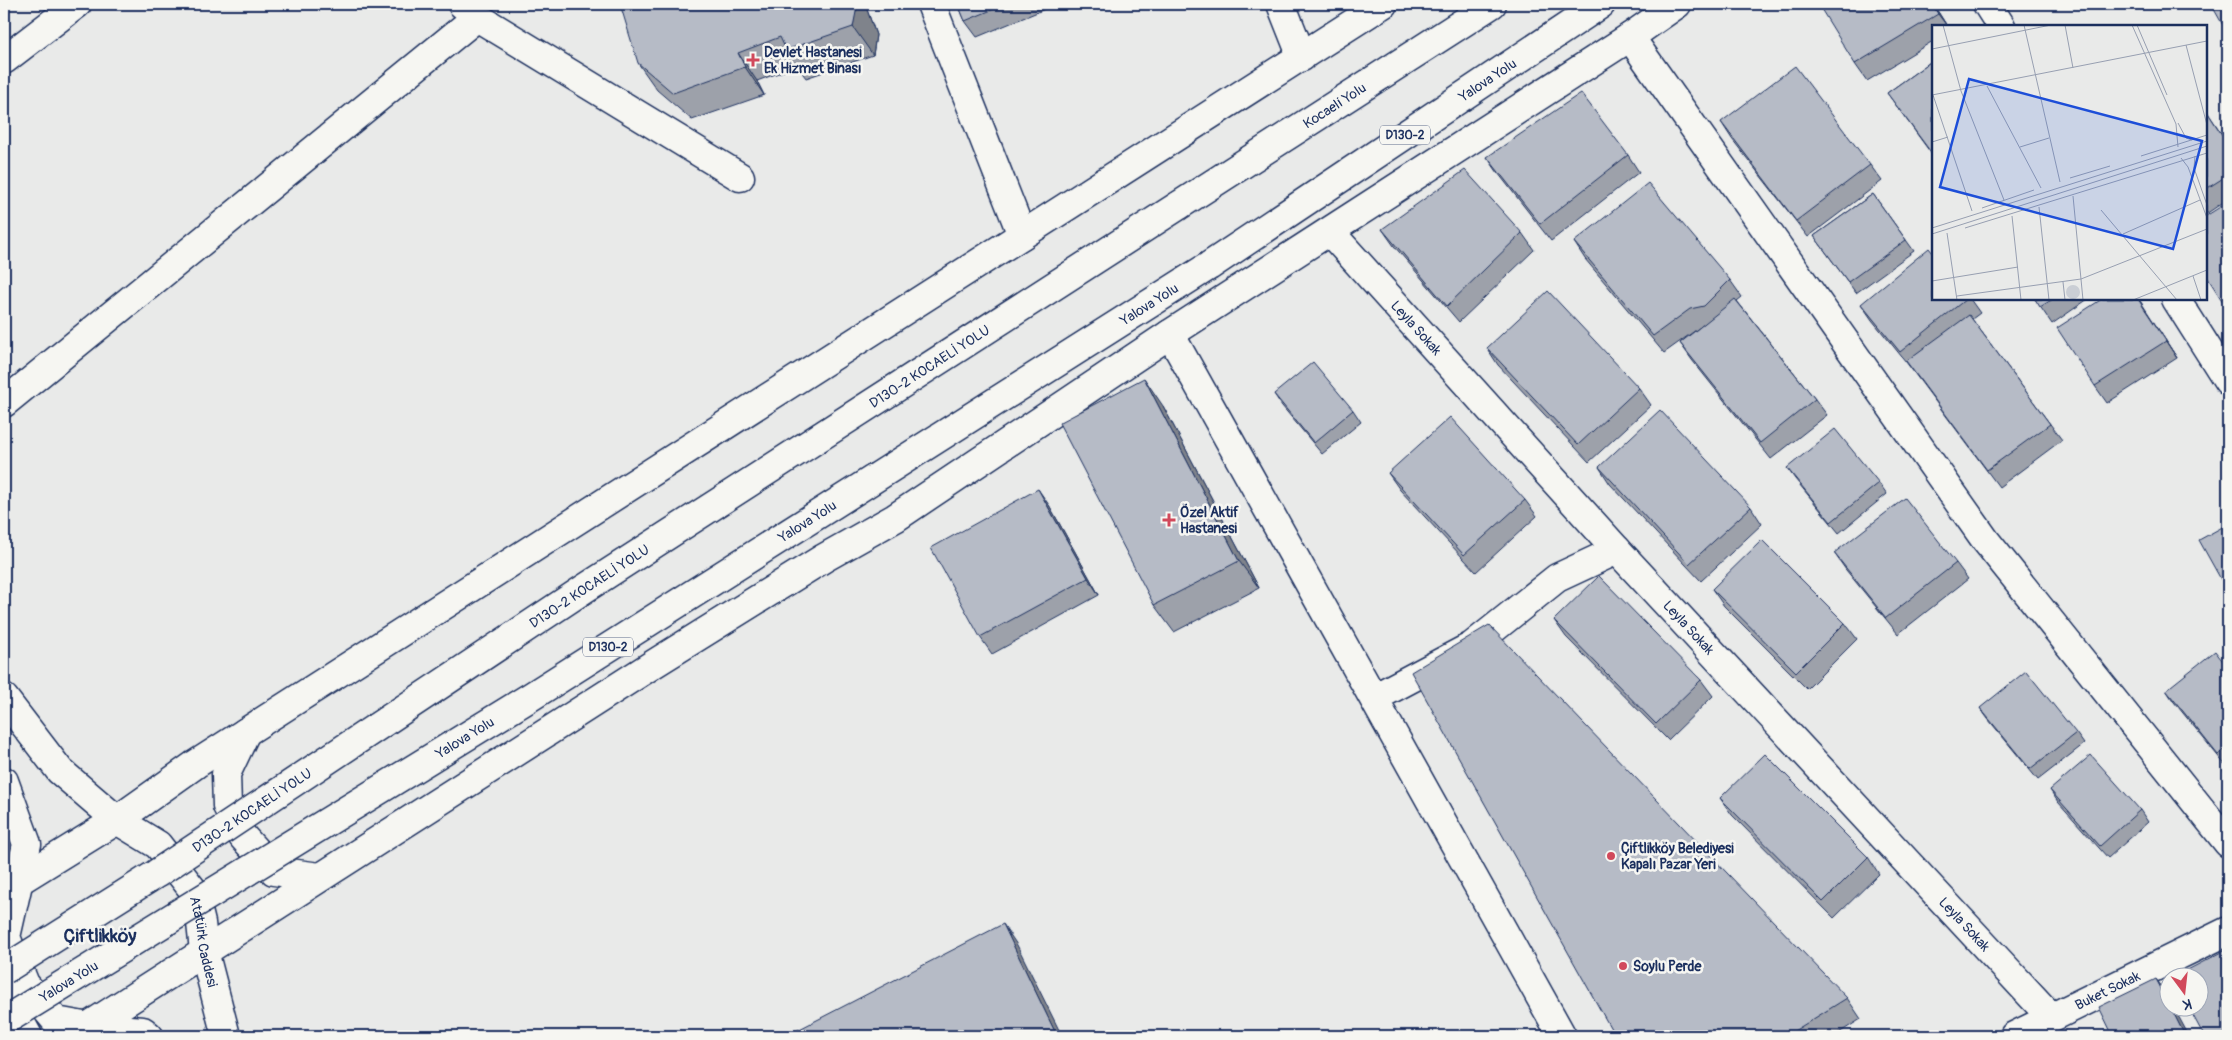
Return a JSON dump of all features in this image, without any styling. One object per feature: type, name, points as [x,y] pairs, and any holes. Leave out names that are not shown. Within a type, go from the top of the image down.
[{"type":"main road","points":[[4,60],[77,4]]},
{"type":"main road","points":[[931,4],[1022,235]]},
{"type":"main road","points":[[1280,4],[1302,57]]},
{"type":"main road","points":[[11,886],[117,820],[196,764],[1383,4]]},
{"type":"main road","name":"Kocaeli̇ Yolu","points":[[1178,206],[1492,4]]},
{"type":"main road","name":"Yalova Yolu","points":[[4,1021],[523,701],[1209,266],[1601,4]]},
{"type":"main road","points":[[81,1032],[204,951],[660,660],[824,558],[895,518],[1170,334],[1630,37],[1677,4]]},
{"type":"main road","points":[[1987,4],[2000,25]]},
{"type":"main road","points":[[4,402],[470,10],[740,177]]},
{"type":"main road","points":[[1630,37],[1986,541],[2228,843]]},
{"type":"main road","name":"D130-2 KOCAELİ YOLU","points":[[4,970],[156,874],[584,590],[1178,206]]},
{"type":"main road","name":"Leyla Sokak","points":[[1330,232],[1618,550],[2052,1018]]},
{"type":"main road","points":[[2177,300],[2228,381]]},
{"type":"main road","points":[[1170,334],[1562,1036]]},
{"type":"main road","points":[[1374,698],[1472,646],[1557,578],[1618,550]]},
{"type":"main road","name":"Atatürk Caddesi","points":[[4,698],[60,771],[117,820],[158,845],[193,890],[204,951],[226,1036]]},
{"type":"main road","points":[[246,732],[226,774],[227,806],[243,837],[274,870],[320,877]]},
{"type":"main road","points":[[4,781],[27,844],[11,886],[6,937],[25,984],[56,1021],[81,1032],[143,1031],[149,1036]]},
{"type":"main road","name":"Buket Sokak","points":[[2014,1036],[2228,931]]},
{"type":"main road","points":[[4,992],[28,1036]]},
{"type":"building","name":"Devlet Hastanesi Ek Hizmet Binası","points":[[620,4],[856,4],[857,7],[853,27],[786,50],[780,37],[738,53],[745,67],[673,93],[638,63]]},
{"type":"building","points":[[958,4],[1006,4],[965,21]]},
{"type":"building","points":[[1818,4],[1932,4],[1938,14],[1855,64]]},
{"type":"building","points":[[2211,4],[2228,4],[2228,34]]},
{"type":"building","points":[[1932,61],[1932,150],[1930,151],[1887,93]]},
{"type":"building","points":[[1795,66],[1870,165],[1796,221],[1721,122]]},
{"type":"building","points":[[1581,93],[1628,155],[1540,224],[1487,157]]},
{"type":"building","points":[[2207,112],[2228,144],[2228,175],[2207,188]]},
{"type":"building","points":[[1465,170],[1522,233],[1447,306],[1382,229]]},
{"type":"building","points":[[1648,183],[1730,280],[1704,306],[1690,309],[1653,336],[1574,242]]},
{"type":"building","points":[[1873,194],[1906,240],[1848,282],[1814,236]]},
{"type":"building","points":[[2228,202],[2228,310],[2207,277],[2207,215]]},
{"type":"building","points":[[1929,248],[1932,252],[1932,300],[1965,300],[1900,352],[1861,304]]},
{"type":"building","points":[[1548,291],[1639,388],[1578,445],[1487,348]]},
{"type":"building","points":[[1735,299],[1815,399],[1760,443],[1680,343]]},
{"type":"building","points":[[2036,300],[2051,300],[2040,307]]},
{"type":"building","points":[[2100,300],[2139,300],[2166,341],[2095,386],[2057,328]]},
{"type":"building","points":[[1969,315],[2050,424],[1987,470],[1906,361]]},
{"type":"building","points":[[1313,362],[1353,410],[1314,443],[1274,394]]},
{"type":"building","name":"Özel Aktif Hastanesi","points":[[1144,378],[1239,561],[1154,605],[1059,423]]},
{"type":"building","points":[[1660,410],[1751,507],[1689,564],[1599,467]]},
{"type":"building","points":[[1450,417],[1525,500],[1464,555],[1388,473]]},
{"type":"building","points":[[1835,429],[1879,483],[1831,522],[1787,468]]},
{"type":"building","points":[[1038,489],[1088,578],[980,637],[931,548]]},
{"type":"building","points":[[1905,498],[1956,563],[1886,618],[1834,553]]},
{"type":"building","points":[[2228,524],[2228,592],[2199,540]]},
{"type":"building","points":[[1762,540],[1845,623],[1796,672],[1712,589]]},
{"type":"building","points":[[1599,576],[1701,680],[1656,724],[1554,620]]},
{"type":"building","name":"Çiftlikköy Belediyesi Kapalı Pazar Yeri","points":[[1489,625],[1847,998],[1786,1036],[1615,1036],[1411,672]]},
{"type":"building","points":[[2215,651],[2228,668],[2228,747],[2218,755],[2166,690]]},
{"type":"building","points":[[2026,671],[2076,733],[2030,769],[1980,708]]},
{"type":"building","points":[[1765,754],[1868,857],[1823,902],[1720,798]]},
{"type":"building","points":[[2091,755],[2140,810],[2100,846],[2050,790]]},
{"type":"building","points":[[2228,766],[2228,777],[2223,770]]},
{"type":"building","points":[[1003,924],[1057,1036],[786,1036]]},
{"type":"building","points":[[2228,949],[2228,1036],[2204,1036],[2194,1018],[2210,1018],[2210,968],[2191,968]]},
{"type":"building","points":[[2156,979],[2160,986],[2160,1018],[2176,1018],[2185,1036],[2113,1036],[2099,1007]]},
{"type":"place","name":"Devlet Hastanesi Ek Hizmet Binası","points":[[753,60]]},
{"type":"place","name":"Özel Aktif Hastanesi","points":[[1169,520]]},
{"type":"place","name":"Çiftlikköy Belediyesi Kapalı Pazar Yeri","points":[[1611,856]]},
{"type":"place","name":"Soylu Perde","points":[[1623,966]]},
{"type":"district","name":"Çiftlikköy","points":[[100,935]]}]
